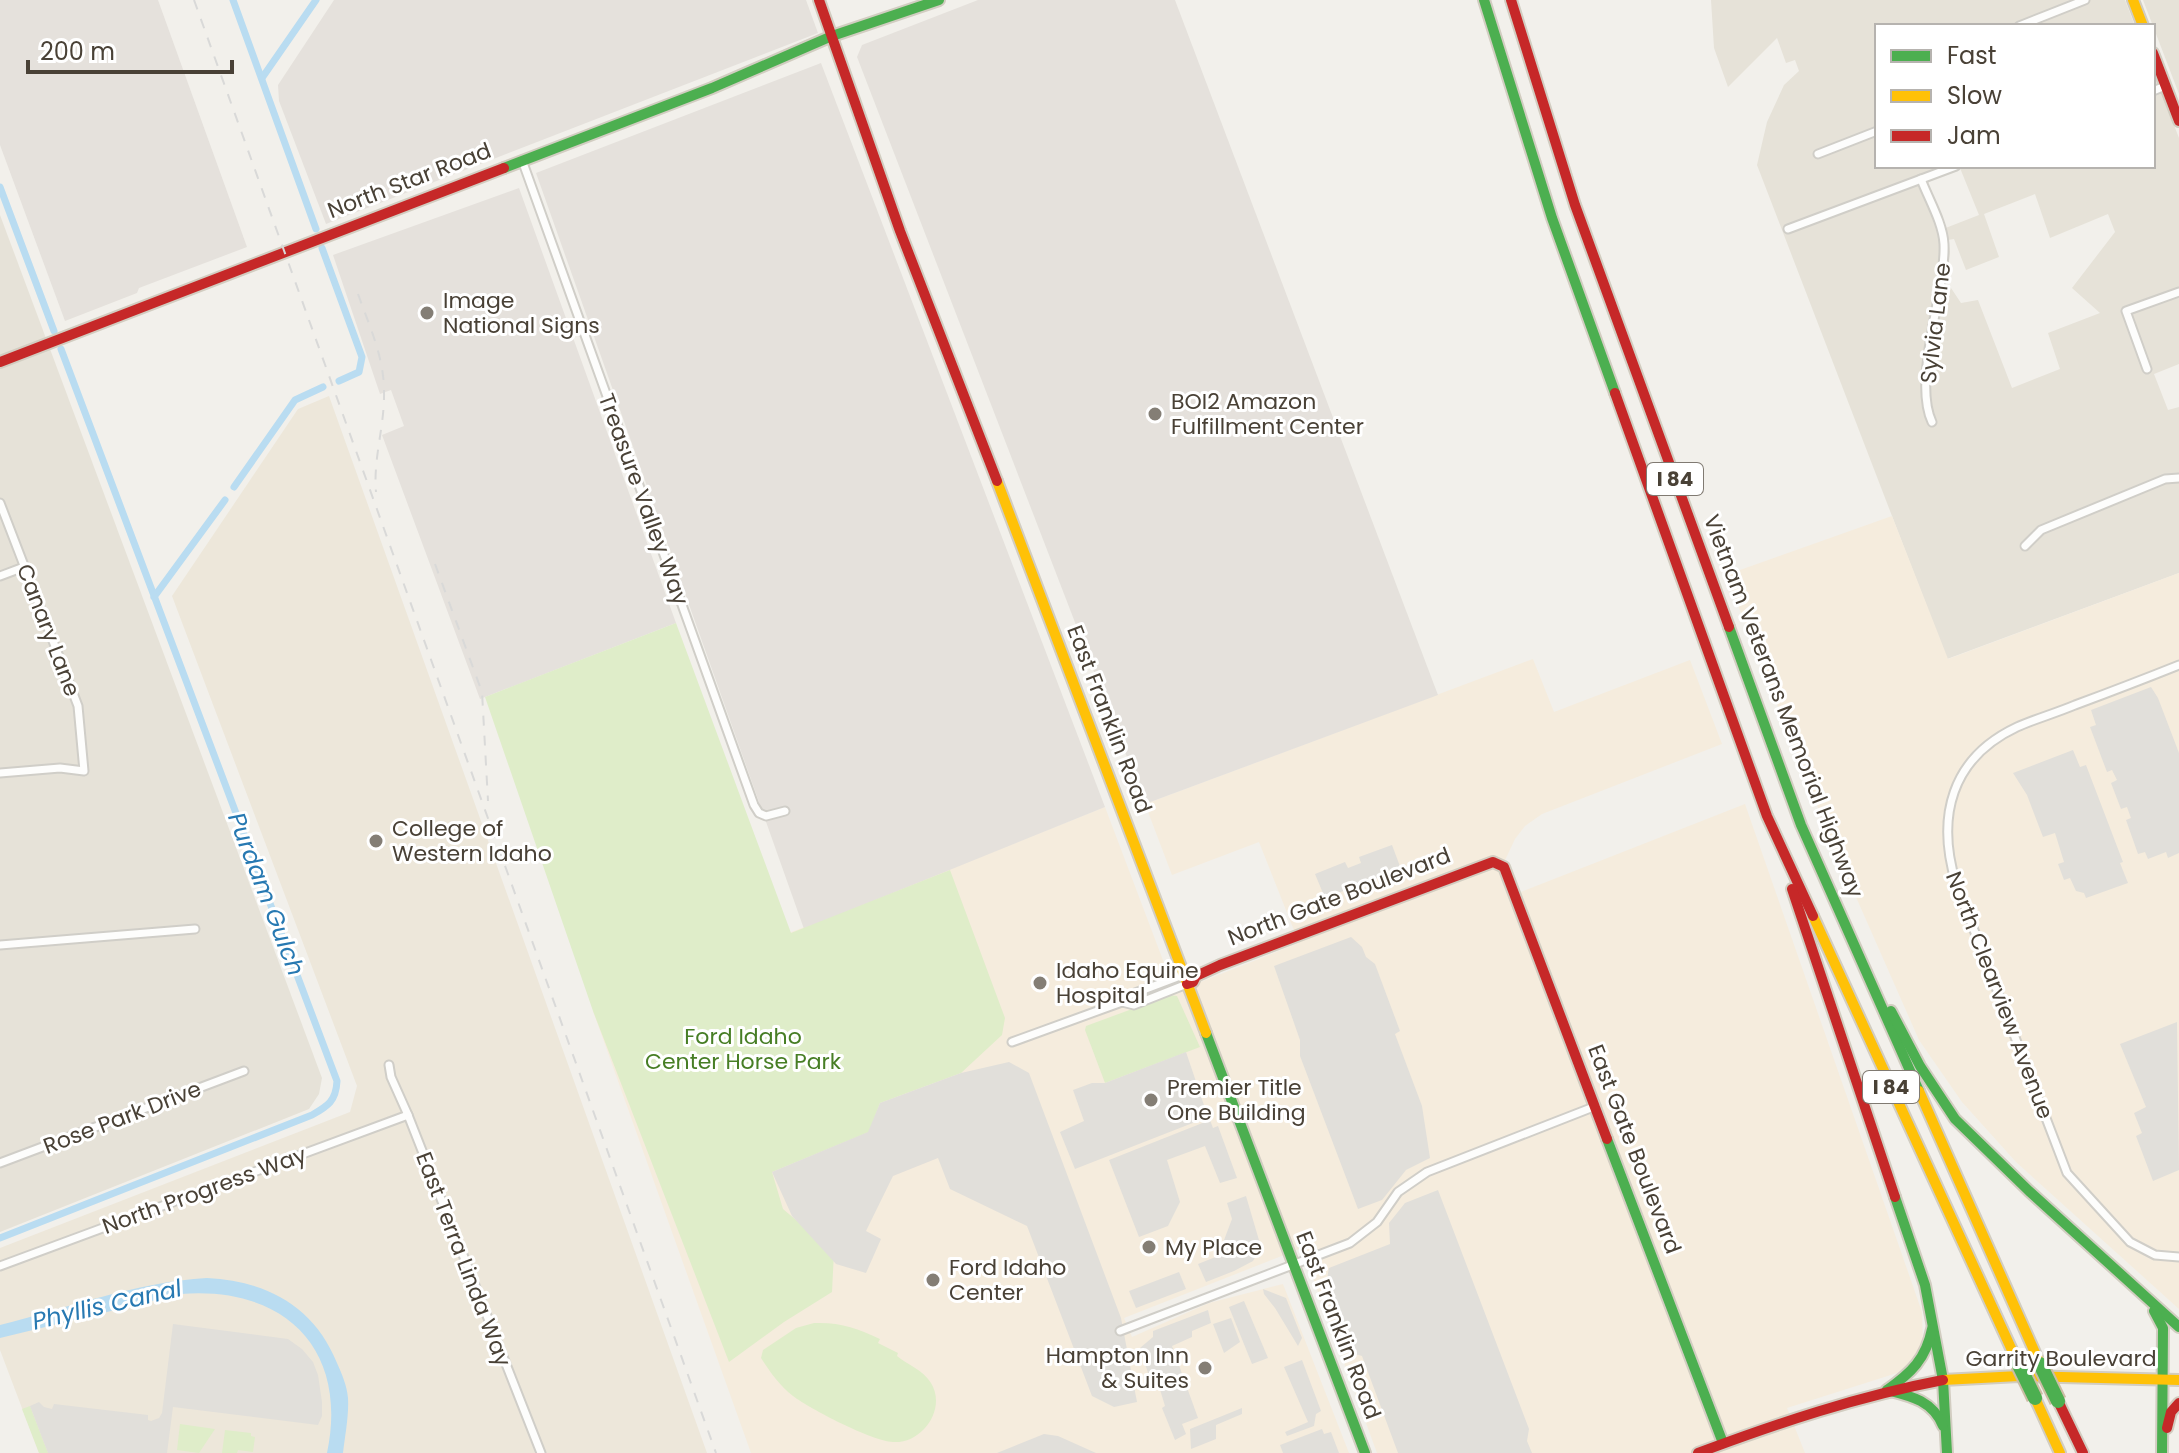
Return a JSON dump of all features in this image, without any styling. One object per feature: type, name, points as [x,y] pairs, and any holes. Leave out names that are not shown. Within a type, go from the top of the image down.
[{"type":"main road","name":"East Franklin Road","points":[[819,0],[900,231],[1189,978],[1293,1266],[1365,1453]]},
{"type":"main road","name":"North Star Road","points":[[0,362],[712,88],[832,36],[939,0]]},
{"type":"main road","name":"I 84","points":[[1484,0],[1552,218],[1767,816],[2060,1453]]},
{"type":"main road","name":"Vietnam Veterans Memorial Highway","points":[[1511,0],[1586,235],[1801,825],[2040,1364],[2083,1453]]},
{"type":"main road","points":[[2133,0],[2142,24]]},
{"type":"main road","points":[[2155,65],[2159,89],[2179,121]]},
{"type":"main road","points":[[1767,816],[1897,1196],[1933,1316],[1943,1380],[1947,1453]]},
{"type":"main road","name":"North Gate Boulevard","points":[[1189,978],[1486,863],[1499,863]]},
{"type":"main road","name":"East Gate Boulevard","points":[[1499,863],[1507,872],[1725,1448]]},
{"type":"main road","points":[[1856,952],[1920,1066],[1955,1119],[2179,1327]]},
{"type":"main road","points":[[2150,1303],[2163,1328],[2162,1448]]},
{"type":"main road","points":[[1887,1390],[1922,1362],[1929,1347],[1933,1316]]},
{"type":"main road","name":"Garrity Boulevard","points":[[1698,1453],[1725,1448],[1841,1401],[1943,1380],[2019,1376],[2179,1380]]},
{"type":"main road","points":[[1887,1390],[1930,1404],[1941,1418],[1945,1432]]},
{"type":"main road","points":[[2162,1448],[2171,1412],[2179,1403]]},
{"type":"street","points":[[2024,24],[2085,0]]},
{"type":"street","points":[[1818,154],[1875,132]]},
{"type":"street","name":"Treasure Valley Way","points":[[522,160],[754,805],[759,813],[766,816],[785,811]]},
{"type":"street","points":[[1788,229],[1951,168]]},
{"type":"street","name":"Sylvia Lane","points":[[1921,179],[1944,239],[1926,381],[1927,411],[1932,422]]},
{"type":"street","points":[[2147,369],[2126,311],[2179,292]]},
{"type":"street","points":[[2025,546],[2041,530],[2165,479],[2179,478]]},
{"type":"street","name":"Canary Lane","points":[[0,503],[78,706],[84,771],[60,768],[0,773]]},
{"type":"street","points":[[0,576],[24,567]]},
{"type":"street","name":"North Clearview Avenue","points":[[2179,665],[2015,728],[1973,757],[1961,773],[1949,806],[1947,828],[1949,859],[1955,880],[2067,1173],[2130,1242],[2155,1255],[2179,1257]]},
{"type":"street","points":[[0,945],[195,929]]},
{"type":"street","points":[[1012,1042],[1122,1002],[1134,1005],[1189,978]]},
{"type":"street","name":"East Terra Linda Way","points":[[389,1065],[391,1077],[541,1453]]},
{"type":"street","name":"Rose Park Drive","points":[[0,1163],[244,1071]]},
{"type":"street","points":[[1120,1331],[1336,1249],[1360,1237],[1377,1222],[1398,1192],[1427,1172],[1596,1106]]},
{"type":"street","name":"North Progress Way","points":[[0,1266],[408,1115]]},
{"type":"shaded area","points":[[0,0],[158,0],[247,247],[139,288],[137,293],[65,321],[0,145]]},
{"type":"shaded area","points":[[334,0],[806,0],[818,33],[326,224],[279,101],[278,85]]},
{"type":"shaded area","points":[[978,0],[1175,0],[1438,695],[1145,804],[857,57],[862,45]]},
{"type":"shaded area","points":[[1711,0],[2125,0],[2134,24],[1875,24],[1875,168],[1960,168],[2155,168],[2155,76],[2179,138],[2179,364],[2154,374],[2168,410],[2179,407],[2179,573],[1947,659],[1757,165],[1767,122],[1784,85],[1799,71],[1795,60],[1786,63],[1777,38],[1728,87],[1714,48]],"holes":[[[1960,168],[1979,215],[1943,229],[1927,186],[1930,179]],[[2035,194],[2050,238],[2108,214],[2115,232],[2072,288],[2100,313],[2048,333],[2060,369],[2012,388],[1978,300],[1961,303],[1947,282],[1948,240],[1954,239],[1966,270],[1999,257],[1984,214]]]},
{"type":"shaded area","points":[[2143,0],[2179,0],[2179,94],[2155,24],[2152,24]]},
{"type":"shaded area","points":[[821,63],[1105,807],[804,929],[536,173]]},
{"type":"shaded area","points":[[519,188],[676,623],[480,699],[382,435],[404,426],[391,390],[380,394],[333,255]]},
{"type":"shaded area","points":[[0,215],[322,1078],[319,1094],[309,1109],[0,1232]]},
{"type":"shaded area","name":"College of Western Idaho","points":[[329,396],[707,1453],[39,1453],[0,1350],[0,1248],[350,1112],[357,1086],[172,596],[298,409]]},
{"type":"shaded area","points":[[1892,516],[1948,659],[2179,573],[2179,1309],[2016,1162],[1962,1102],[1919,1040],[1830,838],[1726,575]]},
{"type":"shaded area","points":[[1533,659],[1554,712],[1690,660],[1722,744],[1542,814],[1525,826],[1515,839],[1499,873],[1508,897],[1745,804],[1922,1312],[1923,1344],[1914,1362],[1897,1373],[1787,1408],[1805,1453],[1377,1453],[1302,1248],[1124,1318],[1132,1337],[1209,1303],[1283,1284],[1349,1453],[751,1453],[593,1011],[1105,807],[1175,992],[1299,943],[1259,842],[1172,875],[1145,804]]},
{"type":"shaded area","points":[[2151,687],[2179,753],[2179,853],[2168,858],[2166,852],[2148,859],[2145,852],[2138,854],[2126,820],[2131,818],[2127,807],[2121,809],[2111,783],[2117,780],[2112,770],[2107,772],[2090,727],[2096,725],[2091,710]]},
{"type":"shaded area","points":[[2073,750],[2080,767],[2086,765],[2128,883],[2086,898],[2084,893],[2076,891],[2070,878],[2064,880],[2058,864],[2064,862],[2055,833],[2043,837],[2027,795],[2013,773]]},
{"type":"shaded area","points":[[1392,845],[1401,869],[1325,898],[1315,874],[1345,862],[1348,868],[1361,863],[1359,857]]},
{"type":"shaded area","points":[[1351,937],[1375,964],[1400,1031],[1395,1034],[1422,1106],[1430,1158],[1406,1170],[1382,1200],[1358,1209],[1300,1056],[1300,1040],[1274,966]]},
{"type":"shaded area","points":[[2177,1022],[2179,1170],[2153,1181],[2136,1136],[2142,1133],[2134,1113],[2146,1107],[2120,1044]]},
{"type":"shaded area","points":[[1186,1052],[1208,1117],[1075,1169],[1060,1132],[1084,1121],[1073,1090],[1092,1083],[1105,1083]]},
{"type":"shaded area","points":[[1009,1062],[1029,1073],[1121,1318],[1137,1402],[1114,1407],[1092,1396],[1027,1226],[950,1189],[938,1158],[893,1176],[866,1231],[881,1239],[866,1273],[836,1264],[792,1216],[772,1172],[868,1132],[880,1103],[961,1073]]},
{"type":"shaded area","points":[[1210,1120],[1213,1128],[1218,1126],[1237,1178],[1220,1183],[1205,1146],[1167,1160],[1180,1202],[1168,1226],[1139,1237],[1109,1160]]},
{"type":"shaded area","points":[[1438,1190],[1529,1429],[1527,1441],[1532,1453],[1398,1453],[1362,1356],[1350,1348],[1326,1285],[1329,1268],[1390,1244],[1389,1223],[1405,1203]]},
{"type":"shaded area","points":[[1246,1196],[1261,1247],[1253,1261],[1206,1282],[1198,1264],[1218,1256],[1232,1219],[1227,1203]]},
{"type":"shaded area","points":[[1179,1272],[1186,1289],[1136,1308],[1129,1291]]},
{"type":"shaded area","points":[[1263,1289],[1286,1298],[1302,1338],[1298,1346],[1264,1294]]},
{"type":"shaded area","points":[[1244,1301],[1268,1358],[1252,1364],[1229,1307]]},
{"type":"shaded area","points":[[1208,1310],[1211,1323],[1192,1331],[1192,1337],[1172,1346],[1198,1418],[1182,1424],[1186,1434],[1175,1440],[1162,1408],[1165,1406],[1155,1373],[1148,1373],[1140,1348],[1153,1337],[1153,1331]]},
{"type":"shaded area","points":[[1231,1318],[1240,1342],[1224,1353],[1213,1324]]},
{"type":"shaded area","points":[[173,1324],[288,1339],[313,1362],[318,1375],[322,1416],[318,1425],[173,1407],[167,1453],[48,1453],[30,1406],[39,1402],[52,1409],[54,1404],[148,1415],[151,1421],[159,1418]]},
{"type":"shaded area","points":[[1302,1360],[1321,1411],[1316,1414],[1314,1426],[1287,1436],[1285,1432],[1308,1422],[1284,1367]]},
{"type":"shaded area","points":[[1242,1408],[1242,1414],[1216,1425],[1216,1439],[1191,1449],[1190,1429]]},
{"type":"shaded area","points":[[1322,1429],[1324,1434],[1331,1432],[1339,1453],[1283,1453],[1280,1445]]},
{"type":"shaded area","points":[[1044,1434],[1058,1436],[1096,1453],[997,1453]]},
{"type":"green space","name":"Ford Idaho Center Horse Park","points":[[676,623],[791,933],[950,870],[1005,1018],[1002,1035],[961,1073],[880,1103],[869,1132],[772,1172],[783,1209],[834,1252],[832,1292],[729,1362],[593,1011],[485,697]]},
{"type":"green space","points":[[1170,995],[1177,996],[1200,1047],[1105,1083],[1086,1026]]},
{"type":"green space","points":[[814,1323],[848,1326],[880,1339],[878,1343],[898,1353],[897,1356],[924,1375],[931,1383],[936,1403],[934,1414],[922,1431],[904,1441],[883,1440],[827,1416],[801,1402],[783,1387],[761,1358],[763,1350],[796,1328]]},
{"type":"green space","points":[[30,1406],[48,1453],[39,1453],[22,1409]]},
{"type":"green space","points":[[180,1424],[215,1429],[199,1453],[177,1450]]},
{"type":"green space","points":[[225,1430],[251,1433],[255,1437],[253,1452],[238,1450],[237,1453],[222,1453]]},
{"type":"water","name":"Phyllis Canal","points":[[207,1278],[229,1280],[268,1291],[286,1300],[315,1326],[327,1343],[347,1389],[348,1412],[343,1453],[327,1453],[331,1416],[328,1383],[318,1354],[301,1331],[278,1313],[250,1301],[218,1294],[181,1294],[0,1338],[0,1325],[128,1290]]},
{"type":"waterway","points":[[233,0],[316,229]]},
{"type":"waterway","points":[[262,78],[316,0]]},
{"type":"waterway","name":"Purdam Gulch","points":[[0,187],[54,331]]},
{"type":"waterway","points":[[322,248],[362,357],[359,372],[339,381]]},
{"type":"waterway","name":"Purdam Gulch","points":[[0,1238],[312,1115],[330,1102],[337,1081],[61,349]]},
{"type":"waterway","points":[[234,487],[295,400],[323,387]]},
{"type":"waterway","points":[[154,597],[225,500]]},
{"type":"railway","points":[[194,0],[716,1453]]},
{"type":"railway","points":[[358,294],[375,341],[383,378],[384,404],[376,492]]},
{"type":"railway","points":[[435,564],[482,692],[488,801]]},
{"type":"traffic: fast","points":[[504,168],[712,88],[832,36],[939,0]]},
{"type":"traffic: fast","points":[[1484,0],[1552,218],[1615,393]]},
{"type":"traffic: fast","points":[[1729,627],[1801,825],[1919,1091]]},
{"type":"traffic: fast","points":[[1891,1011],[1920,1066],[1955,1119],[2029,1191],[2179,1327]]},
{"type":"traffic: fast","points":[[1206,1033],[1365,1453]]},
{"type":"traffic: fast","points":[[1607,1139],[1723,1443]]},
{"type":"traffic: fast","points":[[1895,1197],[1925,1285],[1943,1380],[1947,1453]]},
{"type":"traffic: fast","points":[[2154,1311],[2163,1328],[2162,1453]]},
{"type":"traffic: fast","points":[[1887,1390],[1916,1364],[1926,1349],[1932,1329]]},
{"type":"traffic: fast","points":[[2016,1359],[2035,1398]]},
{"type":"traffic: fast","points":[[2040,1364],[2058,1401]]},
{"type":"traffic: fast","points":[[1887,1390],[1913,1397],[1927,1405],[1943,1426]]},
{"type":"traffic: slow","points":[[2133,0],[2142,24]]},
{"type":"traffic: slow","points":[[997,481],[1206,1033]]},
{"type":"traffic: slow","points":[[1813,916],[2016,1359]]},
{"type":"traffic: slow","points":[[1919,1091],[2040,1364]]},
{"type":"traffic: slow","points":[[1943,1380],[2019,1376],[2179,1380]]},
{"type":"traffic: slow","points":[[2035,1398],[2060,1453]]},
{"type":"traffic: jam","points":[[819,0],[900,231],[997,481]]},
{"type":"traffic: jam","points":[[1511,0],[1575,205],[1729,627]]},
{"type":"traffic: jam","points":[[2155,58],[2179,121]]},
{"type":"traffic: jam","points":[[0,362],[504,168]]},
{"type":"traffic: jam","points":[[1615,393],[1767,816],[1813,916]]},
{"type":"traffic: jam","points":[[1187,984],[1193,982],[1196,976],[1220,965],[1493,862],[1504,867],[1607,1139]]},
{"type":"traffic: jam","points":[[1792,889],[1895,1197]]},
{"type":"traffic: jam","points":[[1698,1453],[1819,1411],[1943,1380]]},
{"type":"traffic: jam","points":[[2058,1401],[2083,1453]]},
{"type":"traffic: jam","points":[[2167,1428],[2171,1412],[2179,1403]]},
{"type":"place","name":"Image National Signs","points":[[427,313]]},
{"type":"place","name":"BOI2 Amazon Fulfillment Center","points":[[1155,414]]},
{"type":"place","name":"College of Western Idaho","points":[[376,841]]},
{"type":"place","name":"Idaho Equine Hospital","points":[[1040,983]]},
{"type":"place","name":"Premier Title One Building","points":[[1151,1100]]},
{"type":"place","name":"My Place","points":[[1149,1247]]},
{"type":"place","name":"Ford Idaho Center","points":[[933,1280]]},
{"type":"place","name":"Hampton Inn & Suites","points":[[1205,1368]]}]
